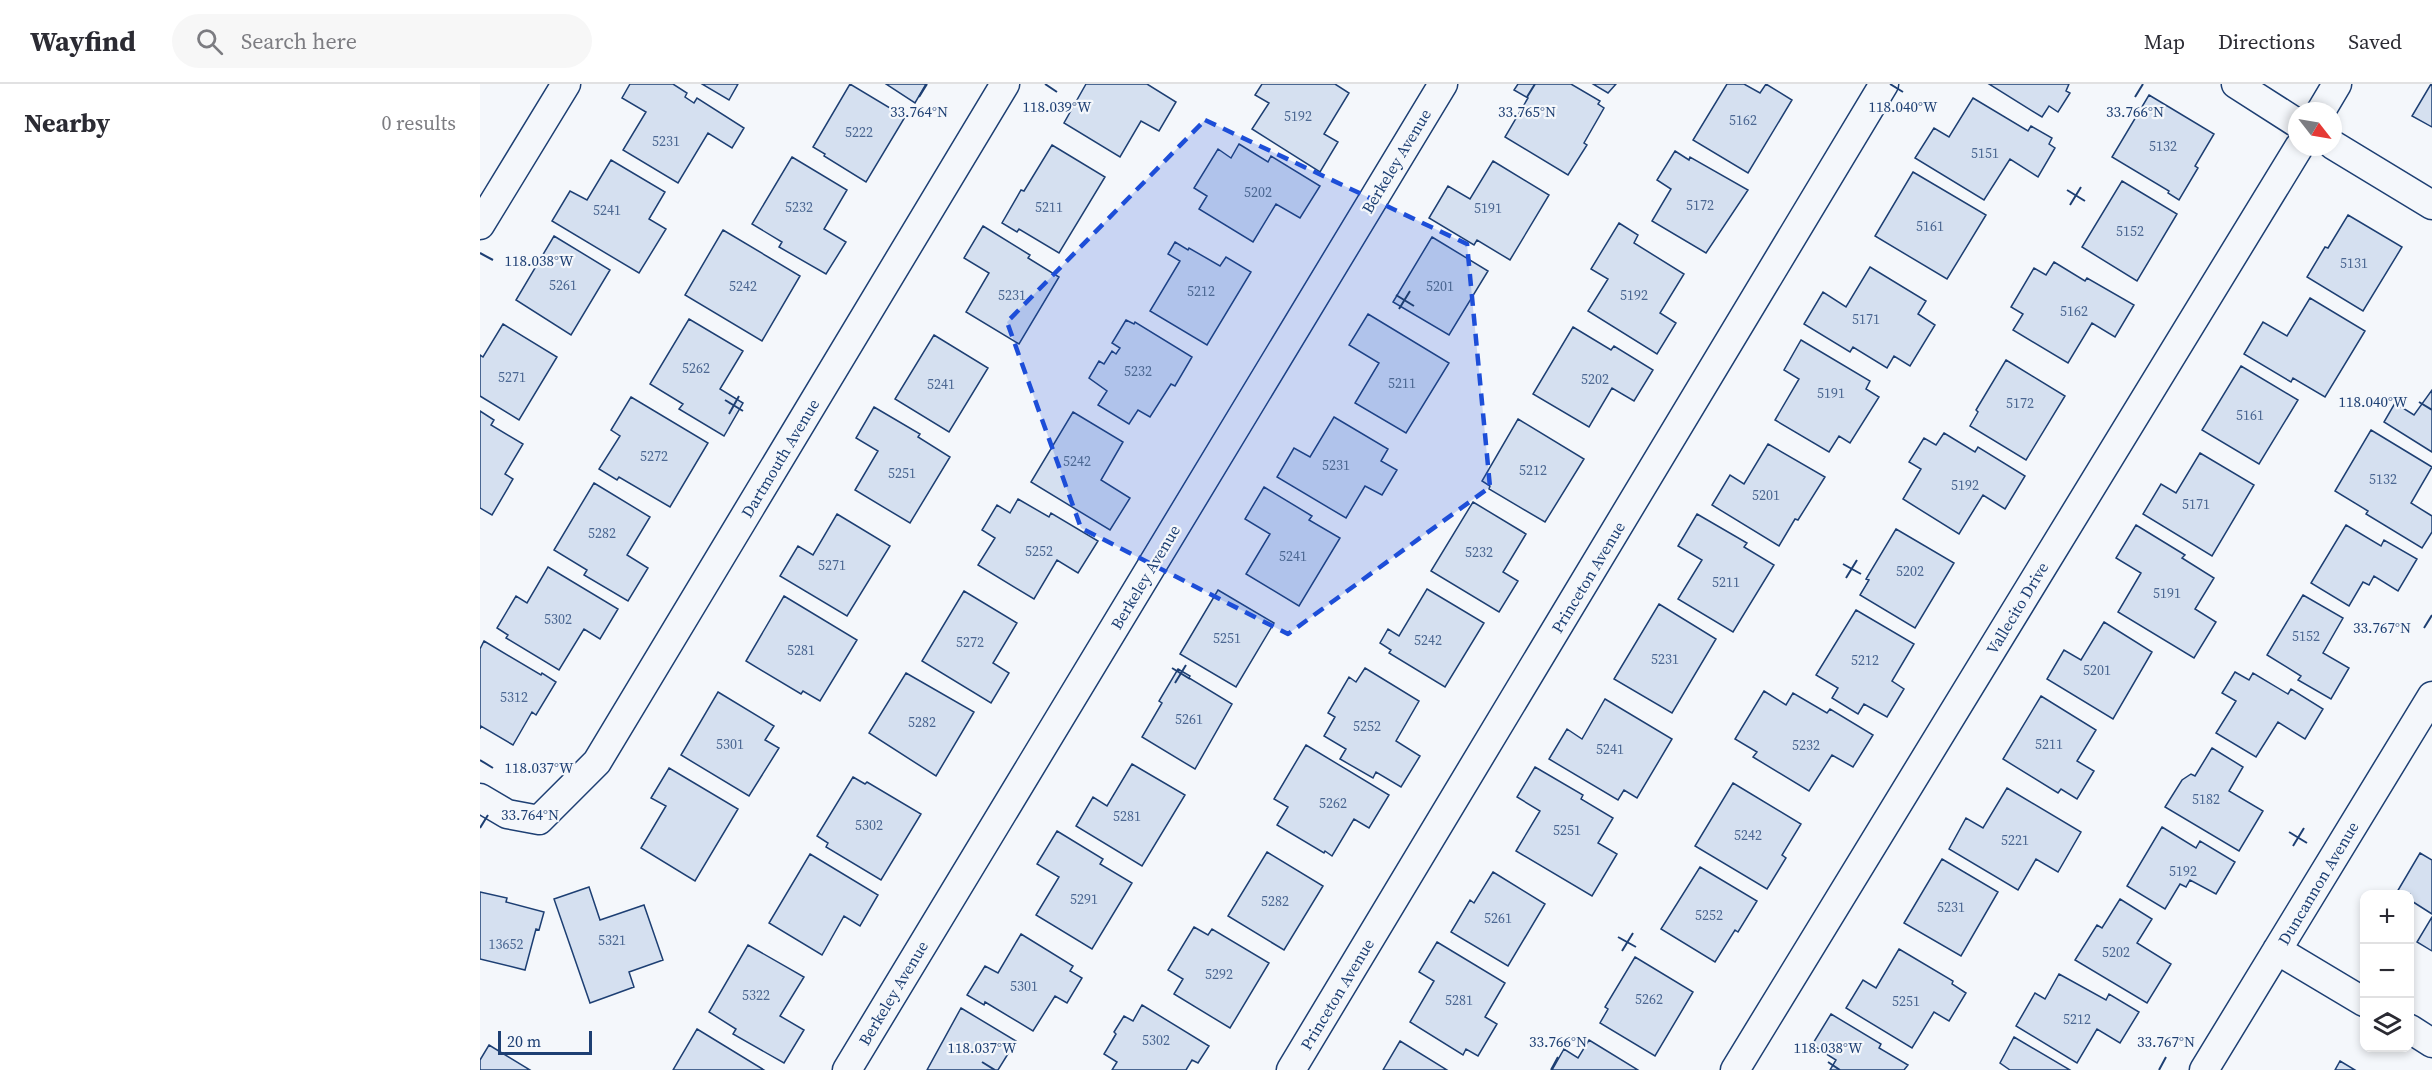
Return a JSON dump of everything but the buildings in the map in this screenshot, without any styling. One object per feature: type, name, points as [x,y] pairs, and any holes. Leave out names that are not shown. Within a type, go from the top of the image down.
[{"type":"street","points":[[480,225],[566,84]]},
{"type":"street","name":"Dartmouth Avenue","points":[[480,798],[507,814],[539,820],[597,762],[1005,84]]},
{"type":"street","name":"Berkeley Avenue","points":[[847,1070],[1443,84]]},
{"type":"street","name":"Princeton Avenue","points":[[1291,1070],[1884,84]]},
{"type":"street","points":[[2236,84],[2288,117]]},
{"type":"street","points":[[2326,102],[2337,84]]},
{"type":"street","points":[[2342,150],[2432,205]]},
{"type":"street","name":"Vallecito Drive","points":[[1735,1070],[2294,156]]},
{"type":"street","name":"Duncannon Avenue","points":[[2204,1070],[2432,696]]},
{"type":"street","points":[[2277,950],[2360,1000]]},
{"type":"street","points":[[2414,1032],[2432,1043]]},
{"type":"highlighted area","points":[[1205,120],[1467,244],[1490,487],[1288,634],[1081,528],[1007,322]]}]
